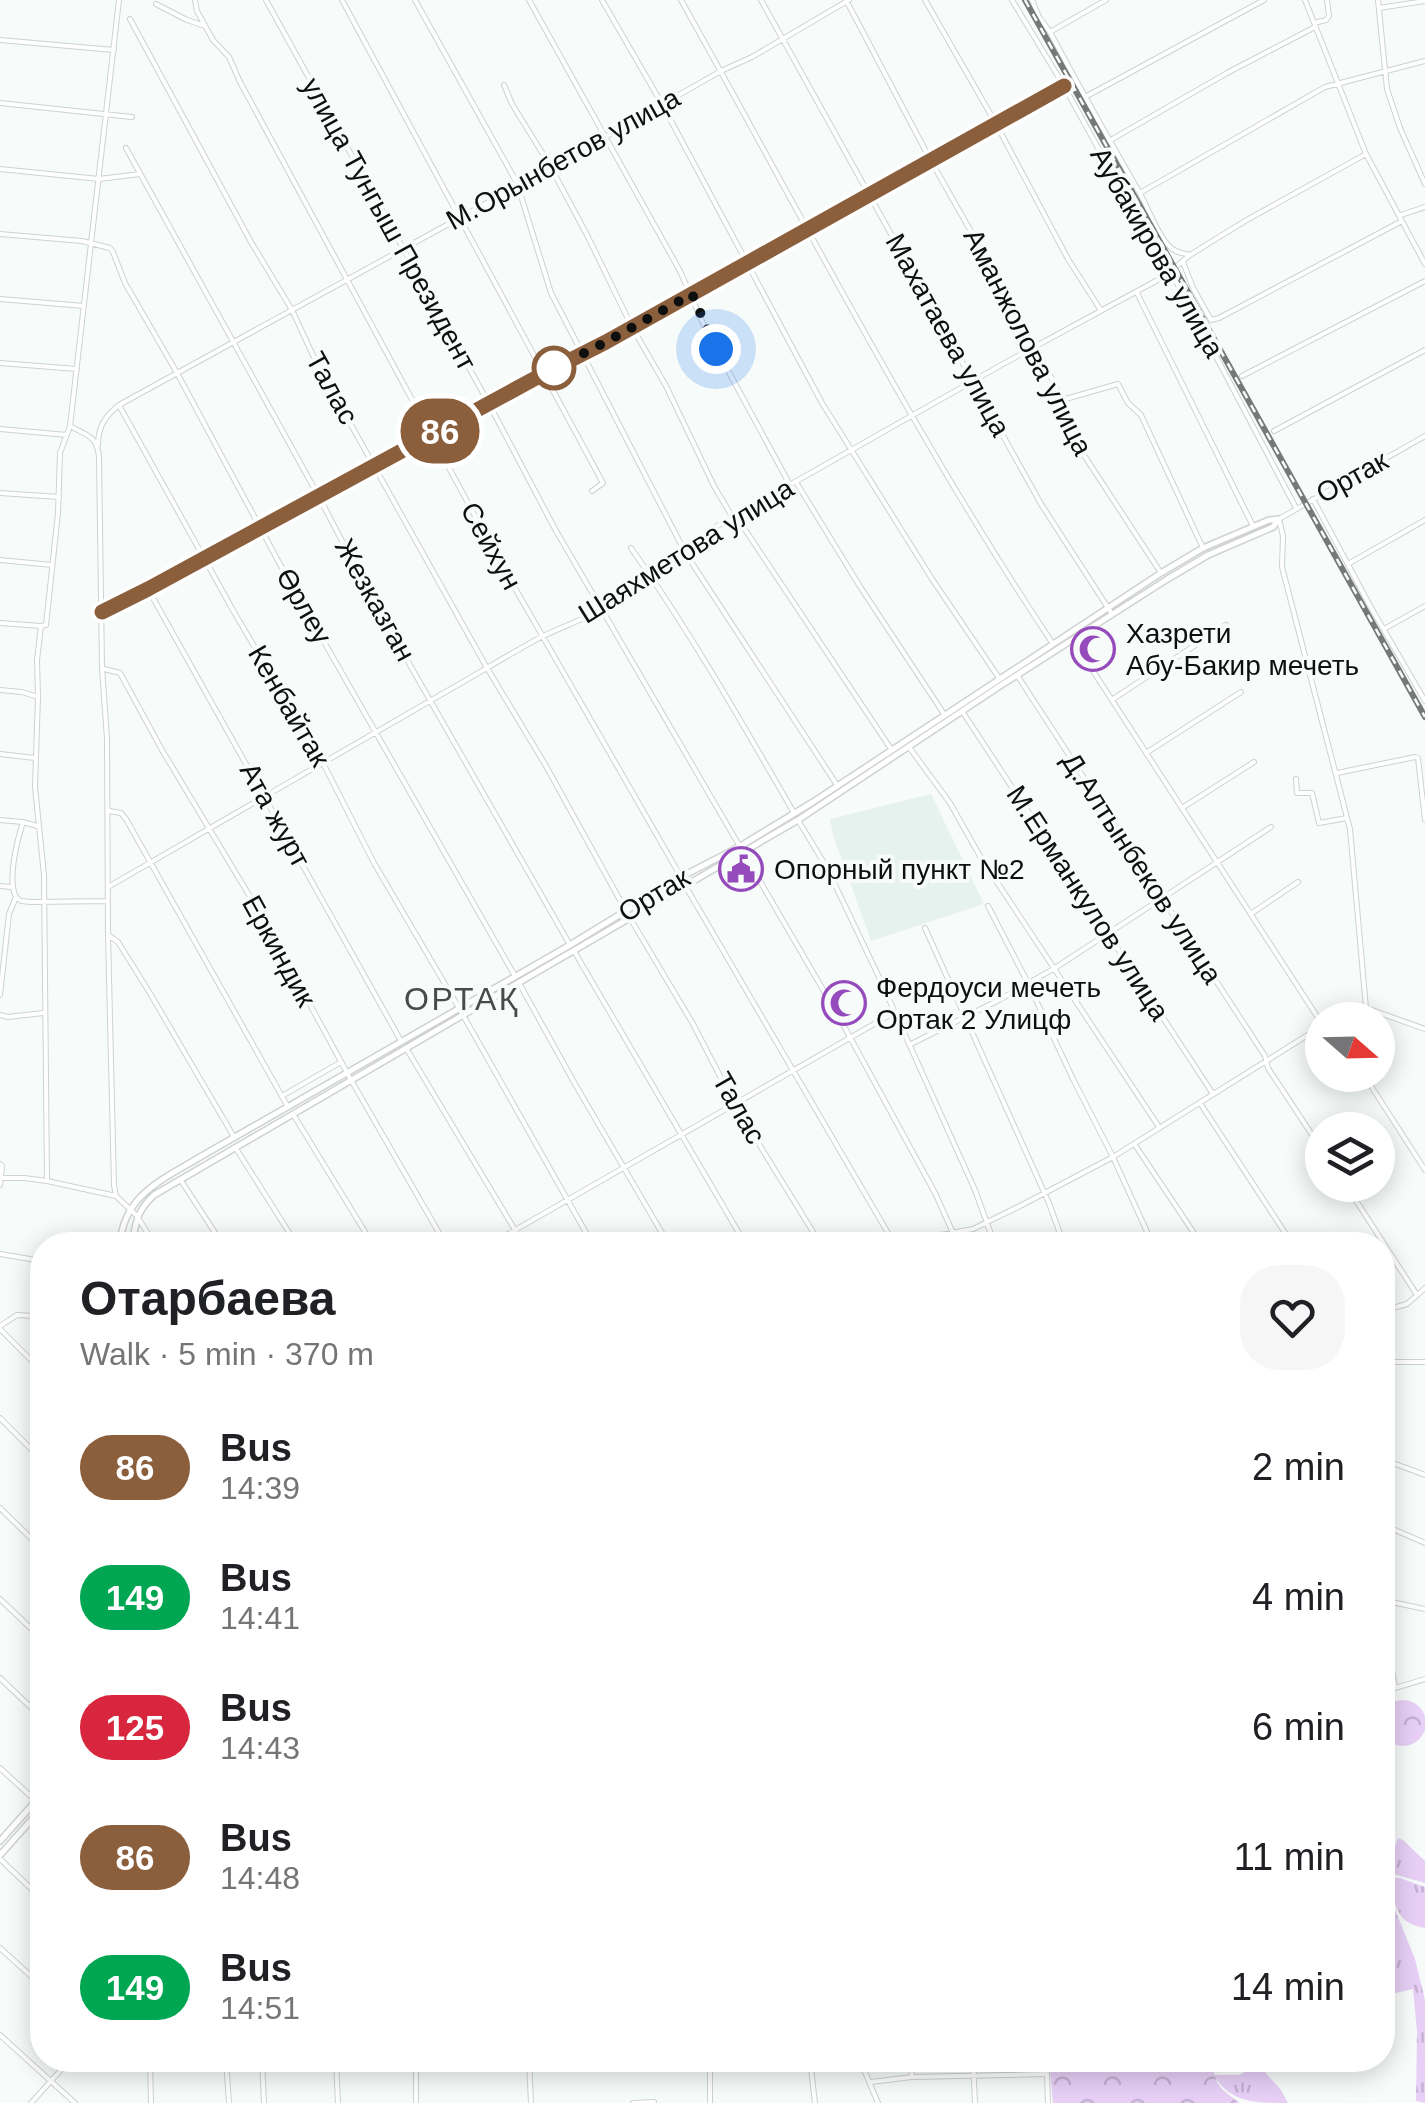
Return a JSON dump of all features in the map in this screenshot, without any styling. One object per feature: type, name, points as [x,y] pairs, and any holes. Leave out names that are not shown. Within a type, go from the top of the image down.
[{"type":"street","points":[[0,623],[46,625],[60,453],[70,426],[118,0]]},
{"type":"street","name":"Сейхун","points":[[195,0],[212,40],[228,57],[542,637],[682,877]]},
{"type":"street","name":"улица Тунгыш Президент","points":[[266,0],[555,530],[798,946],[936,1193],[953,1232]]},
{"type":"street","points":[[342,0],[603,483],[592,491]]},
{"type":"street","points":[[415,0],[517,182],[544,272],[566,321],[684,548],[837,785]]},
{"type":"street","points":[[529,0],[692,294],[706,330],[790,486]]},
{"type":"street","points":[[602,0],[749,263],[822,403],[999,678]]},
{"type":"street","points":[[681,0],[912,416],[982,536],[1052,644]]},
{"type":"street","name":"Махатаева улица","points":[[760,0],[1041,504],[1112,614]]},
{"type":"street","name":"М.Орынбетов улица","points":[[119,405],[494,199],[549,164],[752,57],[847,0]]},
{"type":"street","name":"Аманжолова улица","points":[[847,0],[931,161],[1036,346],[1062,400],[1078,446],[1161,573]]},
{"type":"street","points":[[926,0],[1101,311]]},
{"type":"street","name":"Аубакирова улица","points":[[1012,0],[1165,266],[1165,276],[1173,276],[1182,292],[1296,508]]},
{"type":"street","points":[[1032,0],[1170,248],[1190,255]]},
{"type":"street","points":[[1050,32],[1106,0]]},
{"type":"street","points":[[1085,96],[1264,0]]},
{"type":"street","points":[[1305,0],[1366,154],[1425,264]]},
{"type":"street","points":[[1110,141],[1326,20],[1330,16],[1327,0]]},
{"type":"street","points":[[1378,0],[1386,89],[1425,184]]},
{"type":"street","points":[[1379,8],[1425,1]]},
{"type":"street","points":[[156,4],[205,26]]},
{"type":"street","name":"Талас","points":[[130,18],[486,668],[546,766],[735,1105],[812,1232]]},
{"type":"street","points":[[0,40],[114,50]]},
{"type":"street","points":[[1140,193],[1336,83],[1425,61]]},
{"type":"street","points":[[504,84],[666,386],[714,486],[891,748]]},
{"type":"street","points":[[102,612],[632,328],[1064,86]]},
{"type":"street","points":[[0,104],[132,117]]},
{"type":"street","name":"Жезказган","points":[[126,148],[375,604],[738,1232]]},
{"type":"street","name":"Шаяхметова улица","points":[[108,887],[486,668],[602,609],[684,548],[734,517],[1165,276],[1190,255],[1259,212],[1366,154]]},
{"type":"street","points":[[0,169],[100,179],[140,174]]},
{"type":"street","points":[[1183,262],[1211,320],[1425,207]]},
{"type":"street","points":[[0,234],[92,244]]},
{"type":"street","name":"Өрлеу","points":[[92,244],[113,252],[125,283],[261,528],[662,1232]]},
{"type":"street","points":[[1242,376],[1425,281]]},
{"type":"street","points":[[1136,292],[1252,526]]},
{"type":"street","points":[[0,299],[84,306]]},
{"type":"street","points":[[1274,431],[1425,350]]},
{"type":"street","points":[[0,362],[77,369]]},
{"type":"street","points":[[1062,400],[1118,384],[1128,403],[1141,415],[1203,548]]},
{"type":"street","points":[[116,1196],[98,445],[100,427],[119,405]]},
{"type":"street","name":"Кенбайтак","points":[[119,405],[323,764],[374,863],[586,1232]]},
{"type":"street","points":[[70,426],[98,445]]},
{"type":"street","points":[[0,429],[67,434]]},
{"type":"street","name":"Ортак","points":[[796,817],[891,748],[1161,573],[1203,548],[1252,526],[1279,519],[1425,436]]},
{"type":"street","points":[[796,482],[944,714]]},
{"type":"street","points":[[0,494],[59,498]]},
{"type":"street","points":[[1313,498],[1425,701]]},
{"type":"street","points":[[1279,519],[1282,567],[1347,818],[1366,1002]]},
{"type":"street","name":"Ортак","points":[[137,1216],[154,1195],[293,1114],[402,1041],[686,886],[1112,614],[1208,555],[1273,527],[1279,519]]},
{"type":"street","points":[[1348,564],[1425,520]]},
{"type":"street","points":[[631,548],[740,717],[826,868],[910,1044],[991,1232]]},
{"type":"street","points":[[0,560],[52,565]]},
{"type":"street","name":"Ата журт","points":[[148,589],[402,1041]]},
{"type":"street","points":[[1384,630],[1425,606]]},
{"type":"street","points":[[41,626],[36,759],[37,826],[44,875],[47,1181]]},
{"type":"street","points":[[1112,700],[1226,626]]},
{"type":"street","points":[[1073,640],[1307,1002]]},
{"type":"street","name":"Еркиндик","points":[[102,668],[120,674],[264,920],[439,1232]]},
{"type":"street","name":"Д.Алтынбеков улица","points":[[1017,675],[1305,1124]]},
{"type":"street","points":[[0,690],[38,697]]},
{"type":"street","points":[[1146,753],[1241,692]]},
{"type":"street","name":"М.Ерманкулов улица","points":[[962,711],[1213,1094]]},
{"type":"street","points":[[909,746],[950,803],[981,858],[1159,1127]]},
{"type":"street","points":[[0,754],[36,759]]},
{"type":"street","points":[[1336,773],[1418,758],[1425,820]]},
{"type":"street","points":[[1181,808],[1254,762]]},
{"type":"street","points":[[1296,778],[1297,793],[1312,794],[1320,823],[1347,818]]},
{"type":"street","points":[[107,811],[120,813],[126,819],[288,1107]]},
{"type":"street","points":[[0,820],[37,826]]},
{"type":"street","points":[[19,822],[11,887],[16,897],[42,902],[108,901]]},
{"type":"street","points":[[910,1044],[1055,968],[1271,827]]},
{"type":"street","name":"Ортак","points":[[628,915],[682,877],[740,850]]},
{"type":"street","points":[[1251,914],[1298,882]]},
{"type":"street","points":[[0,886],[11,887]]},
{"type":"street","points":[[686,886],[888,1232]]},
{"type":"street","points":[[0,996],[9,914],[16,897]]},
{"type":"street","points":[[988,906],[1114,1157],[1147,1232]]},
{"type":"street","points":[[925,928],[1059,1232]]},
{"type":"street","points":[[108,935],[118,942],[234,1138]]},
{"type":"street","name":"Ортак","points":[[130,1208],[148,1189],[288,1107],[406,1048],[461,1011]]},
{"type":"street","points":[[511,1232],[894,1012]]},
{"type":"street","points":[[0,1015],[44,1013]]},
{"type":"street","points":[[1395,1018],[1425,1029]]},
{"type":"street","points":[[956,1232],[988,1222],[1114,1157],[1305,1036]]},
{"type":"street","points":[[406,1048],[514,1230]]},
{"type":"street","points":[[282,1096],[341,1062]]},
{"type":"street","points":[[1375,1092],[1425,1170]]},
{"type":"street","points":[[1200,1103],[1284,1232]]},
{"type":"street","points":[[293,1114],[365,1232]]},
{"type":"street","points":[[1134,1144],[1193,1232]]},
{"type":"street","points":[[235,1147],[289,1232]]},
{"type":"street","points":[[0,1164],[1,1181],[47,1181],[116,1196],[137,1216],[146,1232]]},
{"type":"street","points":[[180,1179],[215,1232]]},
{"type":"street","points":[[1357,1202],[1377,1232]]},
{"type":"street","points":[[122,1232],[130,1208]]},
{"type":"street","points":[[134,1232],[137,1216]]},
{"type":"street","points":[[0,1254],[30,1259]]},
{"type":"street","points":[[1395,1260],[1417,1294]]},
{"type":"street","points":[[1395,1307],[1407,1304],[1425,1288]]},
{"type":"street","points":[[30,1315],[20,1314],[0,1328],[30,1359]]},
{"type":"street","points":[[1395,1362],[1425,1362]]},
{"type":"street","points":[[0,1418],[30,1448]]},
{"type":"street","points":[[1395,1465],[1425,1475]]},
{"type":"street","points":[[0,1508],[30,1537]]},
{"type":"street","points":[[1395,1530],[1425,1543]]},
{"type":"street","points":[[0,1599],[30,1628]]},
{"type":"street","points":[[1395,1602],[1425,1609]]},
{"type":"street","points":[[0,1678],[30,1707]]},
{"type":"street","points":[[1395,1688],[1425,1679]]},
{"type":"street","points":[[0,1768],[30,1796]]},
{"type":"street","points":[[0,1840],[30,1808]]},
{"type":"street","points":[[30,1823],[0,1857],[30,1886]]},
{"type":"street","points":[[0,1948],[30,1975]]},
{"type":"street","points":[[0,2035],[30,2062]]},
{"type":"street","points":[[41,2072],[74,2103]]},
{"type":"street","points":[[31,2103],[59,2072]]},
{"type":"street","points":[[150,2072],[151,2103]]},
{"type":"street","points":[[227,2072],[229,2103]]},
{"type":"street","points":[[263,2072],[264,2103]]},
{"type":"street","points":[[337,2072],[338,2103]]},
{"type":"street","points":[[416,2072],[416,2103]]},
{"type":"street","points":[[530,2072],[531,2103]]},
{"type":"street","points":[[710,2072],[710,2103]]},
{"type":"street","points":[[811,2072],[815,2103]]},
{"type":"street","points":[[866,2072],[878,2103]]},
{"type":"street","points":[[912,2072],[912,2077]]},
{"type":"street","points":[[974,2072],[975,2103]]},
{"type":"street","points":[[871,2082],[912,2077],[1047,2074],[1048,2103]]},
{"type":"street","points":[[633,2103],[654,2102]]},
{"type":"shaded area","points":[[931,794],[984,904],[871,941],[830,819]]},
{"type":"green space","points":[[1395,1702],[1412,1702],[1424,1714],[1426,1723],[1419,1739],[1403,1746],[1395,1744]]},
{"type":"green space","points":[[1398,1838],[1403,1840],[1425,1861],[1425,1883],[1395,1874]]},
{"type":"green space","points":[[1395,1878],[1425,1887],[1425,1928],[1400,1915],[1395,1902]]},
{"type":"green space","points":[[1395,1910],[1415,1959],[1425,2000],[1425,2103],[1416,2101],[1413,1989],[1395,1993]]},
{"type":"green space","points":[[1050,2072],[1214,2072],[1220,2086],[1240,2103],[1053,2103]]},
{"type":"green space","points":[[1265,2072],[1288,2103],[1254,2102],[1236,2096],[1214,2075]]},
{"type":"railway","points":[[1025,0],[1425,717]]},
{"type":"bus line","name":"86","points":[[102,612],[606,342],[1064,86]]},
{"type":"place","name":"Хазрети Абу-Бакир мечеть","points":[[1093,649]]},
{"type":"place","name":"Опорный пункт №2","points":[[741,869]]},
{"type":"place","name":"Фердоуси мечеть Ортак 2 Улицф","points":[[844,1003]]},
{"type":"district","name":"ОРТАҚ","points":[[462,999]]},
{"type":"route","points":[[554,368],[545,373],[692,294],[716,349]]}]
